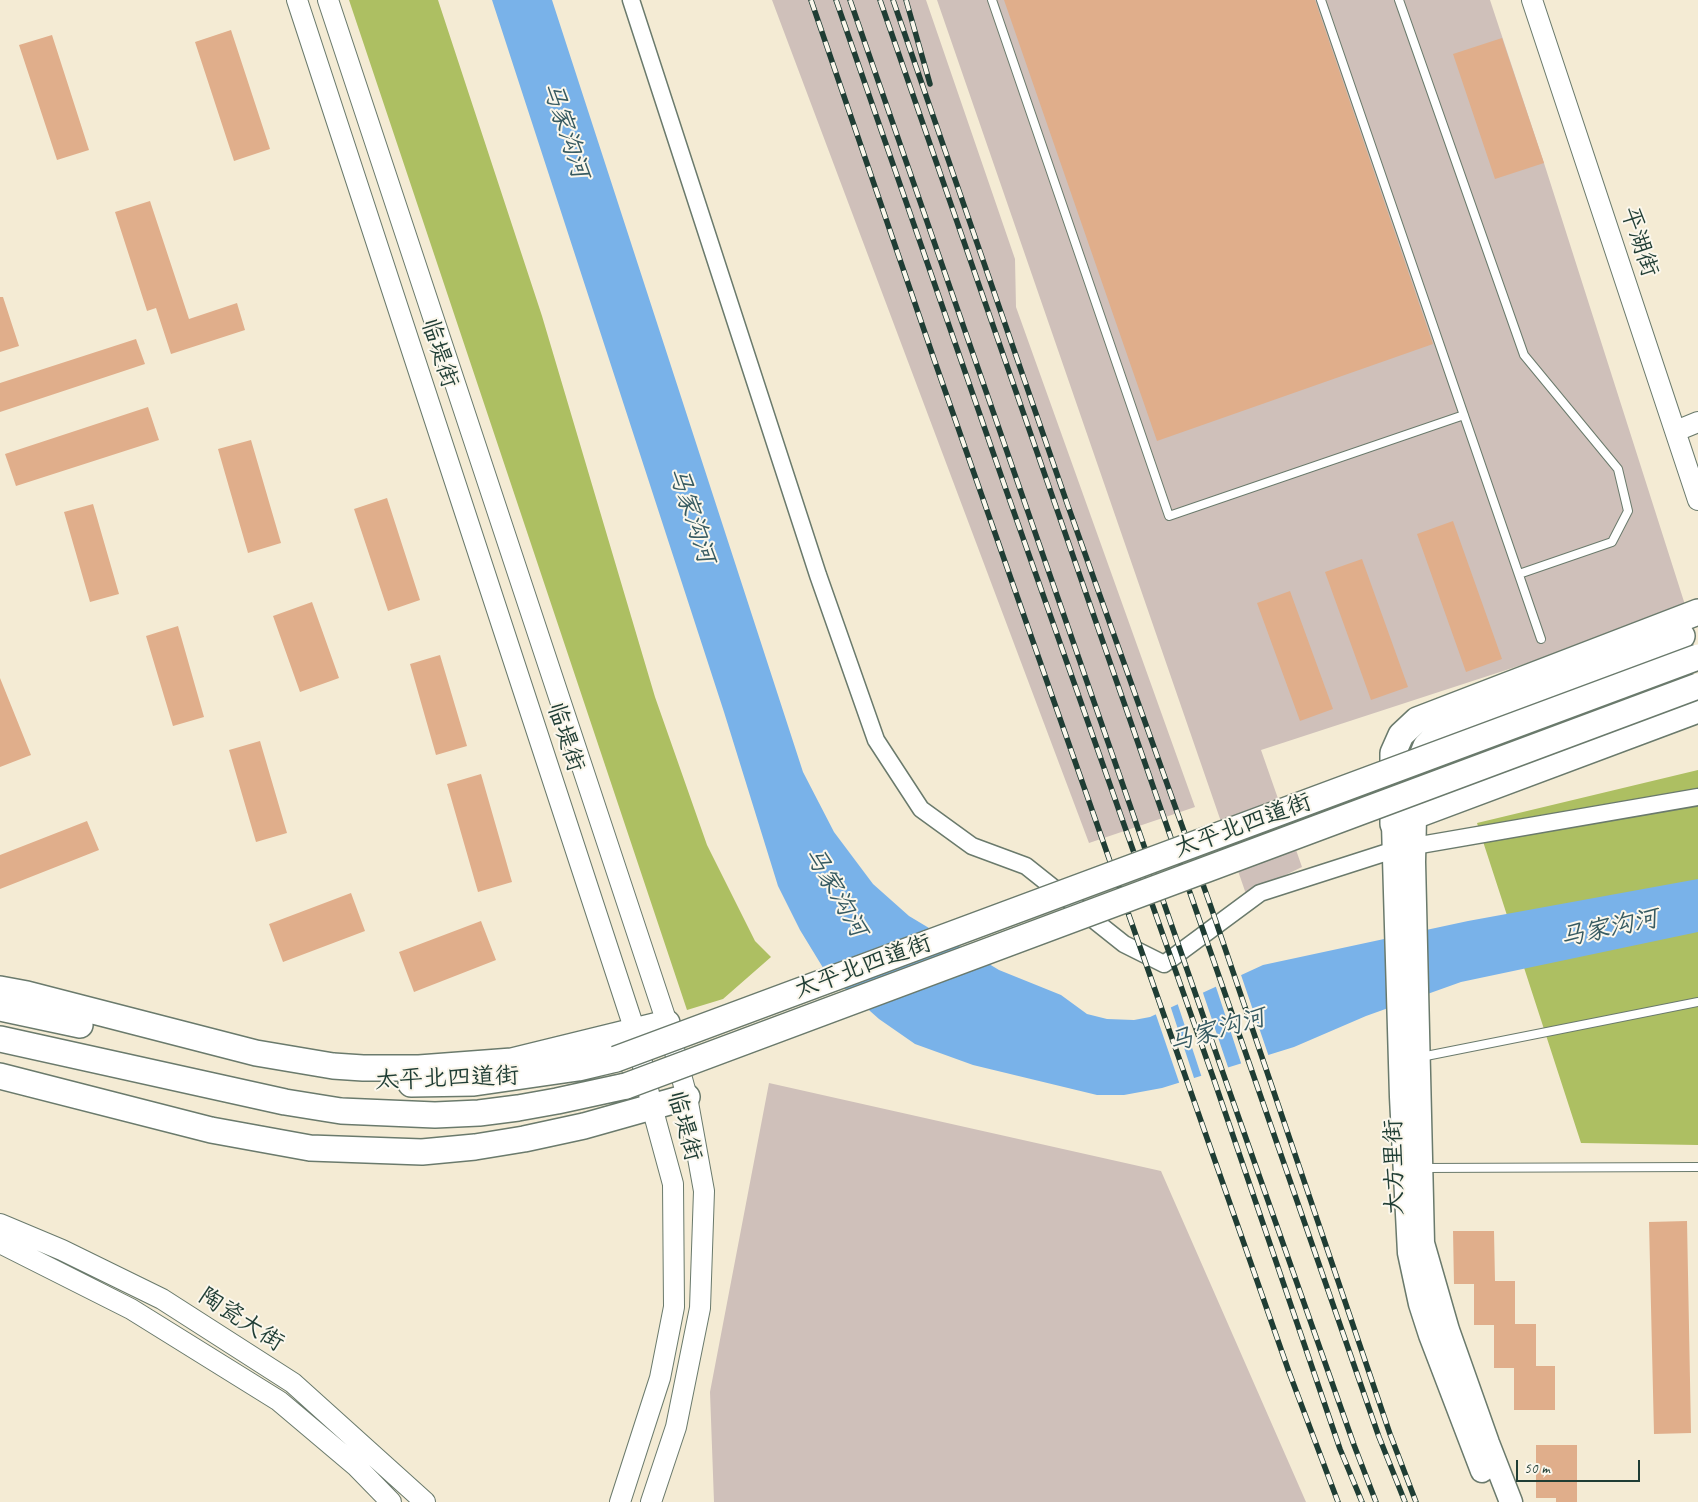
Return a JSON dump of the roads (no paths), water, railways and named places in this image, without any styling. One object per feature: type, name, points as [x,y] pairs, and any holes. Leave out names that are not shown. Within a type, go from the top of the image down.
[{"type":"main road","points":[[1404,820],[1393,753],[1401,735],[1417,720],[1698,612]]},
{"type":"main road","points":[[1404,820],[1415,773],[1426,746],[1437,736],[1459,724],[1698,630]]},
{"type":"main road","name":"太平北四道街","points":[[0,1008],[55,1019],[230,1061],[305,1076],[342,1081],[380,1084],[474,1083],[578,1068],[626,1056],[1698,657]]},
{"type":"main road","name":"太平北四道街","points":[[0,1039],[285,1102],[340,1111],[435,1115],[479,1113],[518,1108],[592,1094],[626,1086],[1698,686]]},
{"type":"main road","points":[[1404,820],[1698,710]]},
{"type":"main road","name":"大方里街","points":[[1404,820],[1409,1058],[1406,1210],[1411,1267],[1430,1335],[1494,1502]]},
{"type":"main road","name":"太平北四道街","points":[[0,989],[27,994],[256,1053],[333,1066],[362,1068],[418,1068],[512,1060],[667,1023]]},
{"type":"main road","name":"大方里街","points":[[1409,1058],[1421,1168],[1423,1236],[1430,1270],[1448,1330],[1511,1502]]},
{"type":"main road","points":[[0,1076],[211,1130],[310,1148],[422,1152],[475,1147],[584,1126],[687,1097]]},
{"type":"street","name":"临堤街","points":[[297,0],[635,1031],[652,1107],[673,1184],[674,1307],[660,1378],[620,1502]]},
{"type":"street","name":"临堤街","points":[[328,0],[667,1023],[687,1097],[704,1191],[700,1308],[676,1427],[651,1502]]},
{"type":"street","points":[[631,0],[818,575],[876,740],[921,809],[972,846],[1026,866],[1124,944],[1164,964],[1260,893],[1404,848],[1698,797]]},
{"type":"street","name":"平湖街","points":[[1532,0],[1698,500]]},
{"type":"street","points":[[1676,431],[1698,422]]},
{"type":"street","name":"陶瓷大街","points":[[0,1224],[62,1250],[162,1299],[293,1384],[425,1502]]},
{"type":"street","name":"陶瓷大街","points":[[0,1243],[131,1309],[279,1401],[356,1466],[391,1502]]},
{"type":"lane","points":[[992,0],[1169,516],[1464,415]]},
{"type":"lane","points":[[1321,0],[1541,639]]},
{"type":"lane","points":[[1399,0],[1524,355],[1618,469],[1628,511],[1612,542],[1519,574]]},
{"type":"lane","points":[[1409,1058],[1698,1002]]},
{"type":"lane","points":[[1421,1168],[1698,1167]]},
{"type":"water","name":"马家沟河","points":[[492,0],[552,0],[803,772],[834,832],[873,884],[909,916],[999,970],[1061,995],[1087,1014],[1107,1019],[1134,1020],[1150,1017],[1263,965],[1468,921],[1698,879],[1698,932],[1461,982],[1366,1016],[1294,1047],[1162,1088],[1124,1095],[1097,1095],[973,1065],[915,1044],[879,1019],[825,971],[800,930],[778,886],[724,712]]},
{"type":"railway","points":[[811,0],[935,362],[1289,1372],[1338,1502]]},
{"type":"railway","points":[[836,0],[1213,1077],[1340,1449],[1362,1502]]},
{"type":"railway","points":[[850,0],[1223,1073],[1354,1445],[1376,1502]]},
{"type":"railway","points":[[880,0],[1379,1437],[1405,1502]]},
{"type":"railway","points":[[893,0],[1068,506],[1211,907],[1390,1434],[1416,1502]]},
{"type":"railway","points":[[906,0],[930,84]]}]
